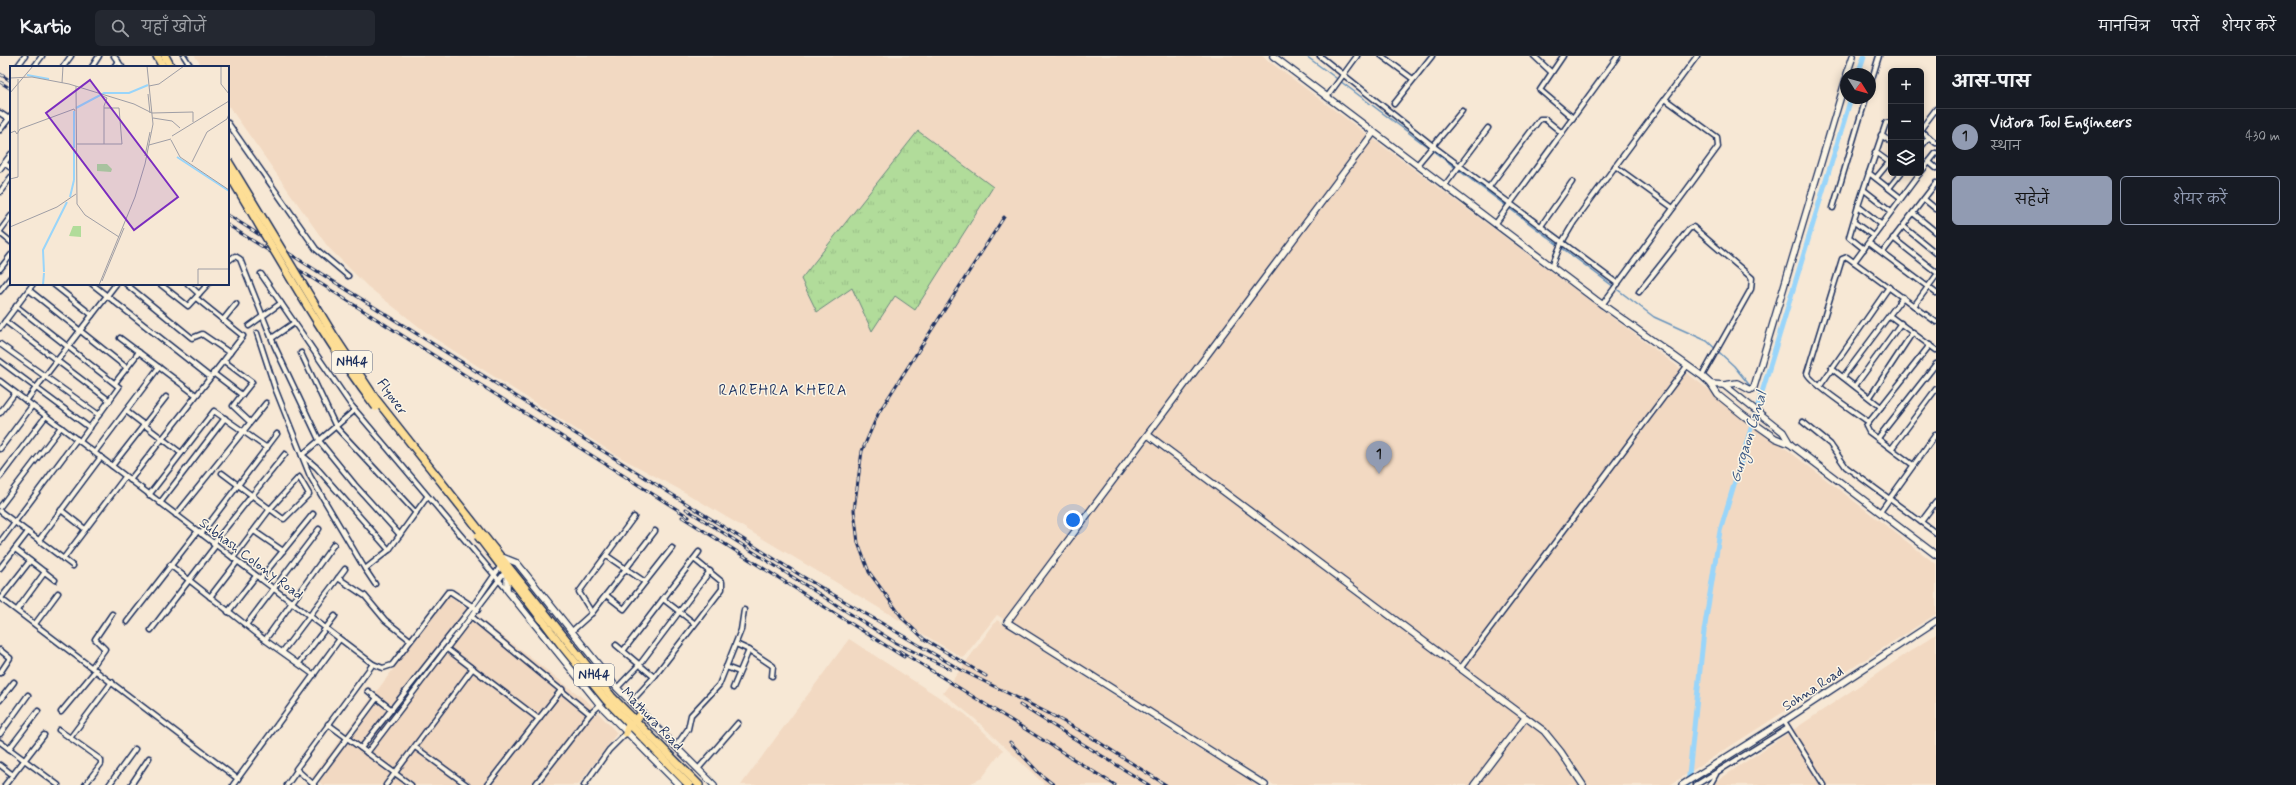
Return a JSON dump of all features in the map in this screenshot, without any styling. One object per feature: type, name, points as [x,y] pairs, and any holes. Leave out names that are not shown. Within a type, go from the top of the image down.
[{"type":"highway","points":[[157,56],[163,66]]},
{"type":"highway","points":[[165,56],[171,66]]},
{"type":"highway","name":"Flyover","points":[[229,162],[334,336],[375,398],[495,553],[504,572]]},
{"type":"highway","name":"Flyover","points":[[229,175],[355,380],[495,553]]},
{"type":"highway","name":"Mathura Road","points":[[495,553],[632,722],[689,785]]},
{"type":"highway","name":"Mathura Road","points":[[504,572],[594,692],[632,722],[699,785]]},
{"type":"highway","points":[[626,733],[632,722],[642,713]]},
{"type":"street","points":[[18,66],[25,56]]},
{"type":"street","points":[[35,66],[42,56]]},
{"type":"street","points":[[64,66],[71,56]]},
{"type":"street","points":[[93,66],[99,56]]},
{"type":"street","points":[[114,56],[121,66]]},
{"type":"street","points":[[184,56],[190,66]]},
{"type":"street","points":[[1273,56],[1602,304],[1702,376],[1711,384],[1715,392],[1761,430],[1777,440],[1790,444],[1936,555]]},
{"type":"street","points":[[1320,56],[1431,148],[1458,168],[1489,187],[1508,206],[1541,226],[1617,285]]},
{"type":"street","points":[[1327,97],[1357,56]]},
{"type":"street","points":[[1382,56],[1413,79]]},
{"type":"street","points":[[1394,104],[1432,56]]},
{"type":"street","points":[[1534,56],[1551,72]]},
{"type":"street","points":[[1563,56],[1540,90],[1573,118]]},
{"type":"street","points":[[1496,223],[1618,56]]},
{"type":"street","points":[[1552,266],[1558,249],[1583,209],[1697,56]]},
{"type":"street","points":[[1850,68],[1853,56]]},
{"type":"street","points":[[1875,68],[1879,56]]},
{"type":"street","points":[[115,66],[118,61]]},
{"type":"street","points":[[1602,304],[1719,143],[1717,137],[1665,99]]},
{"type":"street","points":[[1711,384],[1724,385],[1738,383],[1753,389],[1840,99]]},
{"type":"street","points":[[1833,208],[1864,104]]},
{"type":"street","points":[[1924,126],[1936,109]]},
{"type":"street","points":[[1417,165],[1462,111]]},
{"type":"street","points":[[0,113],[10,118],[0,130]]},
{"type":"street","points":[[1489,187],[1540,119],[1545,120],[1562,133]]},
{"type":"street","points":[[1864,249],[1849,237],[1881,135],[1886,123],[1888,123]]},
{"type":"street","points":[[229,124],[313,245],[348,276]]},
{"type":"street","points":[[1445,185],[1488,128]]},
{"type":"street","points":[[1265,785],[1007,622],[1374,132]]},
{"type":"street","points":[[1924,133],[1936,143]]},
{"type":"street","points":[[1881,135],[1888,140]]},
{"type":"street","points":[[1924,143],[1929,137]]},
{"type":"street","points":[[1876,152],[1888,160]]},
{"type":"street","points":[[1924,168],[1936,153]]},
{"type":"street","points":[[0,169],[10,155]]},
{"type":"street","points":[[1929,162],[1936,168]]},
{"type":"street","points":[[4,163],[10,167]]},
{"type":"street","points":[[1876,178],[1888,163]]},
{"type":"street","points":[[1615,166],[1673,208]]},
{"type":"street","points":[[1869,174],[1901,198]]},
{"type":"street","points":[[1889,188],[1899,176]]},
{"type":"street","points":[[1854,262],[1882,225],[1891,210],[1918,176]]},
{"type":"street","points":[[0,192],[10,178]]},
{"type":"street","points":[[1541,226],[1572,182]]},
{"type":"street","points":[[1883,252],[1935,185]]},
{"type":"street","points":[[1864,190],[1891,210]]},
{"type":"street","points":[[1924,199],[1936,209]]},
{"type":"street","points":[[1858,206],[1882,225]]},
{"type":"street","points":[[1913,213],[1936,232]]},
{"type":"street","points":[[10,217],[0,232],[10,241]]},
{"type":"street","points":[[1854,222],[1874,236]]},
{"type":"street","points":[[1903,226],[1936,253]]},
{"type":"street","points":[[1639,292],[1689,229],[1693,227],[1748,273],[1753,282],[1751,289],[1702,376]]},
{"type":"street","points":[[1893,238],[1936,272]]},
{"type":"street","points":[[1869,242],[1936,293]]},
{"type":"street","points":[[0,269],[10,256]]},
{"type":"street","points":[[229,260],[234,256],[240,259],[272,338],[320,442],[355,485],[400,535]]},
{"type":"street","points":[[1869,422],[1808,376],[1808,370],[1841,261],[1846,257],[1854,262],[1936,322]]},
{"type":"street","points":[[262,274],[294,323],[355,410],[498,581],[594,692],[600,705],[679,785]]},
{"type":"street","points":[[1914,306],[1936,276]]},
{"type":"street","points":[[0,291],[10,278]]},
{"type":"street","points":[[0,328],[32,285]]},
{"type":"street","points":[[54,285],[92,315]]},
{"type":"street","points":[[93,285],[212,375],[242,395]]},
{"type":"street","points":[[26,401],[115,285]]},
{"type":"street","points":[[127,285],[192,338],[202,334],[230,353]]},
{"type":"street","points":[[161,285],[187,305],[198,296],[207,285]]},
{"type":"street","points":[[130,480],[243,336],[223,320],[189,285]]},
{"type":"street","points":[[1820,386],[1831,368],[1889,287]]},
{"type":"street","points":[[29,290],[127,368]]},
{"type":"street","points":[[1843,377],[1903,297]]},
{"type":"street","points":[[249,326],[281,303]]},
{"type":"street","points":[[223,320],[236,304]]},
{"type":"street","points":[[0,542],[78,440],[90,428],[119,388],[115,383],[16,306]]},
{"type":"street","points":[[1890,316],[1936,350]]},
{"type":"street","points":[[5,321],[110,401]]},
{"type":"street","points":[[272,338],[294,323]]},
{"type":"street","points":[[1855,386],[1901,323]]},
{"type":"street","points":[[1870,397],[1913,332]]},
{"type":"street","points":[[257,333],[275,388],[302,455],[322,496],[375,584]]},
{"type":"street","points":[[120,338],[196,395]]},
{"type":"street","points":[[0,344],[99,415]]},
{"type":"street","points":[[1913,465],[1867,430],[1866,426],[1930,345]]},
{"type":"street","points":[[115,383],[139,352]]},
{"type":"street","points":[[301,353],[336,427],[416,513]]},
{"type":"street","points":[[0,361],[90,428]]},
{"type":"street","points":[[224,361],[251,381],[233,408],[250,422]]},
{"type":"street","points":[[1878,438],[1936,364]]},
{"type":"street","points":[[1460,669],[1687,366]]},
{"type":"street","points":[[95,452],[159,367]]},
{"type":"street","points":[[1831,368],[1881,406]]},
{"type":"street","name":"Subhash Colony Road","points":[[0,381],[95,452],[125,477],[339,640],[373,664]]},
{"type":"street","points":[[1724,385],[1783,432],[1790,444]]},
{"type":"street","points":[[1892,448],[1936,388]]},
{"type":"street","points":[[0,413],[15,393]]},
{"type":"street","points":[[112,466],[166,397]]},
{"type":"street","points":[[176,515],[266,402]]},
{"type":"street","points":[[0,449],[32,406]]},
{"type":"street","points":[[302,455],[320,442],[355,410]]},
{"type":"street","points":[[126,411],[181,453]]},
{"type":"street","points":[[150,495],[213,411],[216,411],[267,448]]},
{"type":"street","points":[[0,477],[46,416]]},
{"type":"street","points":[[160,503],[225,418]]},
{"type":"street","points":[[1803,422],[1830,444],[1846,467],[1936,533]]},
{"type":"street","points":[[0,507],[61,427]]},
{"type":"street","points":[[127,622],[170,565],[199,533],[277,434]]},
{"type":"street","points":[[1880,512],[1936,434]]},
{"type":"street","points":[[1148,435],[1525,718],[1551,739],[1583,785]]},
{"type":"street","points":[[151,630],[214,544],[285,454]]},
{"type":"street","points":[[302,455],[316,467],[389,550]]},
{"type":"street","points":[[39,540],[101,457]]},
{"type":"street","points":[[222,473],[253,495],[270,509],[282,518],[286,518],[309,494],[299,476],[270,509],[233,558]]},
{"type":"street","points":[[63,559],[125,477]]},
{"type":"street","points":[[365,569],[389,550],[427,497]]},
{"type":"street","points":[[1921,522],[1936,502]]},
{"type":"street","points":[[0,510],[73,566]]},
{"type":"street","points":[[61,510],[85,529]]},
{"type":"street","points":[[260,579],[313,514]]},
{"type":"street","points":[[592,613],[579,592],[607,556],[634,517]]},
{"type":"street","points":[[246,625],[319,528]]},
{"type":"street","points":[[254,531],[283,551]]},
{"type":"street","points":[[572,631],[592,613],[655,531]]},
{"type":"street","points":[[0,568],[28,532]]},
{"type":"street","points":[[265,640],[334,544]]},
{"type":"street","points":[[606,596],[624,609],[672,548]]},
{"type":"street","points":[[15,549],[55,580]]},
{"type":"street","points":[[623,651],[699,552]]},
{"type":"street","points":[[495,553],[517,563],[617,688],[714,785]]},
{"type":"street","points":[[607,556],[645,582]]},
{"type":"street","points":[[631,702],[654,677],[722,587],[722,582],[694,559]]},
{"type":"street","points":[[30,561],[1,598],[238,779]]},
{"type":"street","points":[[210,597],[237,562]]},
{"type":"street","points":[[170,565],[228,612],[314,675]]},
{"type":"street","points":[[282,651],[345,569]]},
{"type":"street","points":[[617,688],[640,664],[710,571]]},
{"type":"street","points":[[17,610],[45,572]]},
{"type":"street","points":[[361,748],[473,606],[494,576],[504,572]]},
{"type":"street","points":[[367,752],[478,610],[504,572]]},
{"type":"street","points":[[504,572],[507,590]]},
{"type":"street","points":[[228,612],[256,576]]},
{"type":"street","points":[[338,578],[365,596],[385,620],[410,640]]},
{"type":"street","points":[[287,785],[296,772],[296,769],[373,664],[383,668],[392,665],[448,592],[451,592],[478,610]]},
{"type":"street","points":[[35,624],[58,593]]},
{"type":"street","points":[[663,599],[694,623]]},
{"type":"street","points":[[676,746],[688,729],[691,715],[719,685],[741,630],[744,610]]},
{"type":"street","points":[[62,712],[94,668],[105,649],[95,639],[112,614]]},
{"type":"street","points":[[299,663],[336,616]]},
{"type":"street","points":[[472,617],[562,689],[590,714]]},
{"type":"street","name":"Sohna Road","points":[[1682,785],[1784,722],[1936,621]]},
{"type":"street","points":[[233,785],[339,640]]},
{"type":"street","points":[[736,644],[750,650],[773,666],[772,676]]},
{"type":"street","points":[[616,645],[654,677]]},
{"type":"street","points":[[447,649],[539,719]]},
{"type":"street","points":[[0,650],[10,658],[1,671]]},
{"type":"street","points":[[733,688],[750,650]]},
{"type":"street","points":[[726,667],[739,672]]},
{"type":"street","points":[[386,785],[473,668]]},
{"type":"street","points":[[0,700],[14,682]]},
{"type":"street","points":[[70,738],[112,682]]},
{"type":"street","points":[[487,785],[562,689]]},
{"type":"street","points":[[368,690],[392,710]]},
{"type":"street","points":[[0,734],[28,695]]},
{"type":"street","points":[[296,772],[314,784],[377,698]]},
{"type":"street","points":[[535,785],[590,714],[600,705]]},
{"type":"street","points":[[10,749],[38,711]]},
{"type":"street","points":[[1474,785],[1525,718]]},
{"type":"street","points":[[1784,722],[1824,785]]},
{"type":"street","points":[[698,769],[738,723]]},
{"type":"street","points":[[328,724],[411,785]]},
{"type":"street","points":[[1698,784],[1788,728]]},
{"type":"street","points":[[59,730],[101,760],[101,764],[85,785]]},
{"type":"street","points":[[584,785],[609,750],[626,733]]},
{"type":"street","points":[[5,785],[44,735]]},
{"type":"street","points":[[0,742],[58,785]]},
{"type":"street","points":[[415,746],[467,785]]},
{"type":"street","points":[[110,785],[135,750]]},
{"type":"street","points":[[131,785],[149,758]]},
{"type":"street","points":[[0,765],[13,775]]},
{"type":"street","points":[[1710,785],[1717,772]]},
{"type":"shaded area","points":[[195,56],[1262,56],[1716,395],[1936,564],[1936,614],[1670,785],[1274,785],[997,615],[963,658],[686,493],[616,455],[431,336],[367,286],[328,247],[229,106],[229,66],[201,66]]},
{"type":"shaded area","points":[[449,595],[588,702],[617,733],[578,785],[323,785],[312,777]]},
{"type":"shaded area","points":[[997,620],[1165,728],[1258,785],[1045,785],[974,718],[943,693]]},
{"type":"shaded area","points":[[1936,634],[1936,785],[1711,785]]},
{"type":"shaded area","points":[[849,639],[965,714],[1003,750],[982,778],[967,785],[741,785]]},
{"type":"green space","points":[[918,131],[993,187],[915,310],[895,296],[872,331],[852,288],[817,312],[801,279]]},
{"type":"waterway","points":[[1306,56],[1336,78]]},
{"type":"waterway","name":"Gurgaon Canal","points":[[1860,68],[1864,56]]},
{"type":"waterway","points":[[1340,81],[1654,317],[1707,341],[1734,366],[1751,387]]},
{"type":"waterway","name":"Gurgaon Canal","points":[[1688,785],[1704,631],[1720,531],[1849,104]]},
{"type":"waterway","points":[[1754,390],[1761,395]]},
{"type":"railway","points":[[0,74],[10,80]]},
{"type":"railway","points":[[0,82],[10,88]]},
{"type":"railway","points":[[229,216],[800,575],[961,670],[1048,713],[1086,734],[1166,785]]},
{"type":"railway","points":[[986,676],[924,639],[904,620],[869,572],[858,543],[854,510],[862,451],[879,412],[1004,217]]},
{"type":"railway","points":[[229,226],[689,517]]},
{"type":"railway","points":[[686,509],[896,643],[950,669]]},
{"type":"railway","points":[[682,517],[904,657]]},
{"type":"railway","points":[[900,651],[1115,785]]},
{"type":"railway","points":[[1020,705],[1149,785]]},
{"type":"railway","points":[[1010,742],[1040,774],[1054,785]]},
{"type":"place","name":"Victora Tool Engineers","points":[[1379,474]]},
{"type":"district","name":"RAREHRA KHERA","points":[[783,391]]}]
